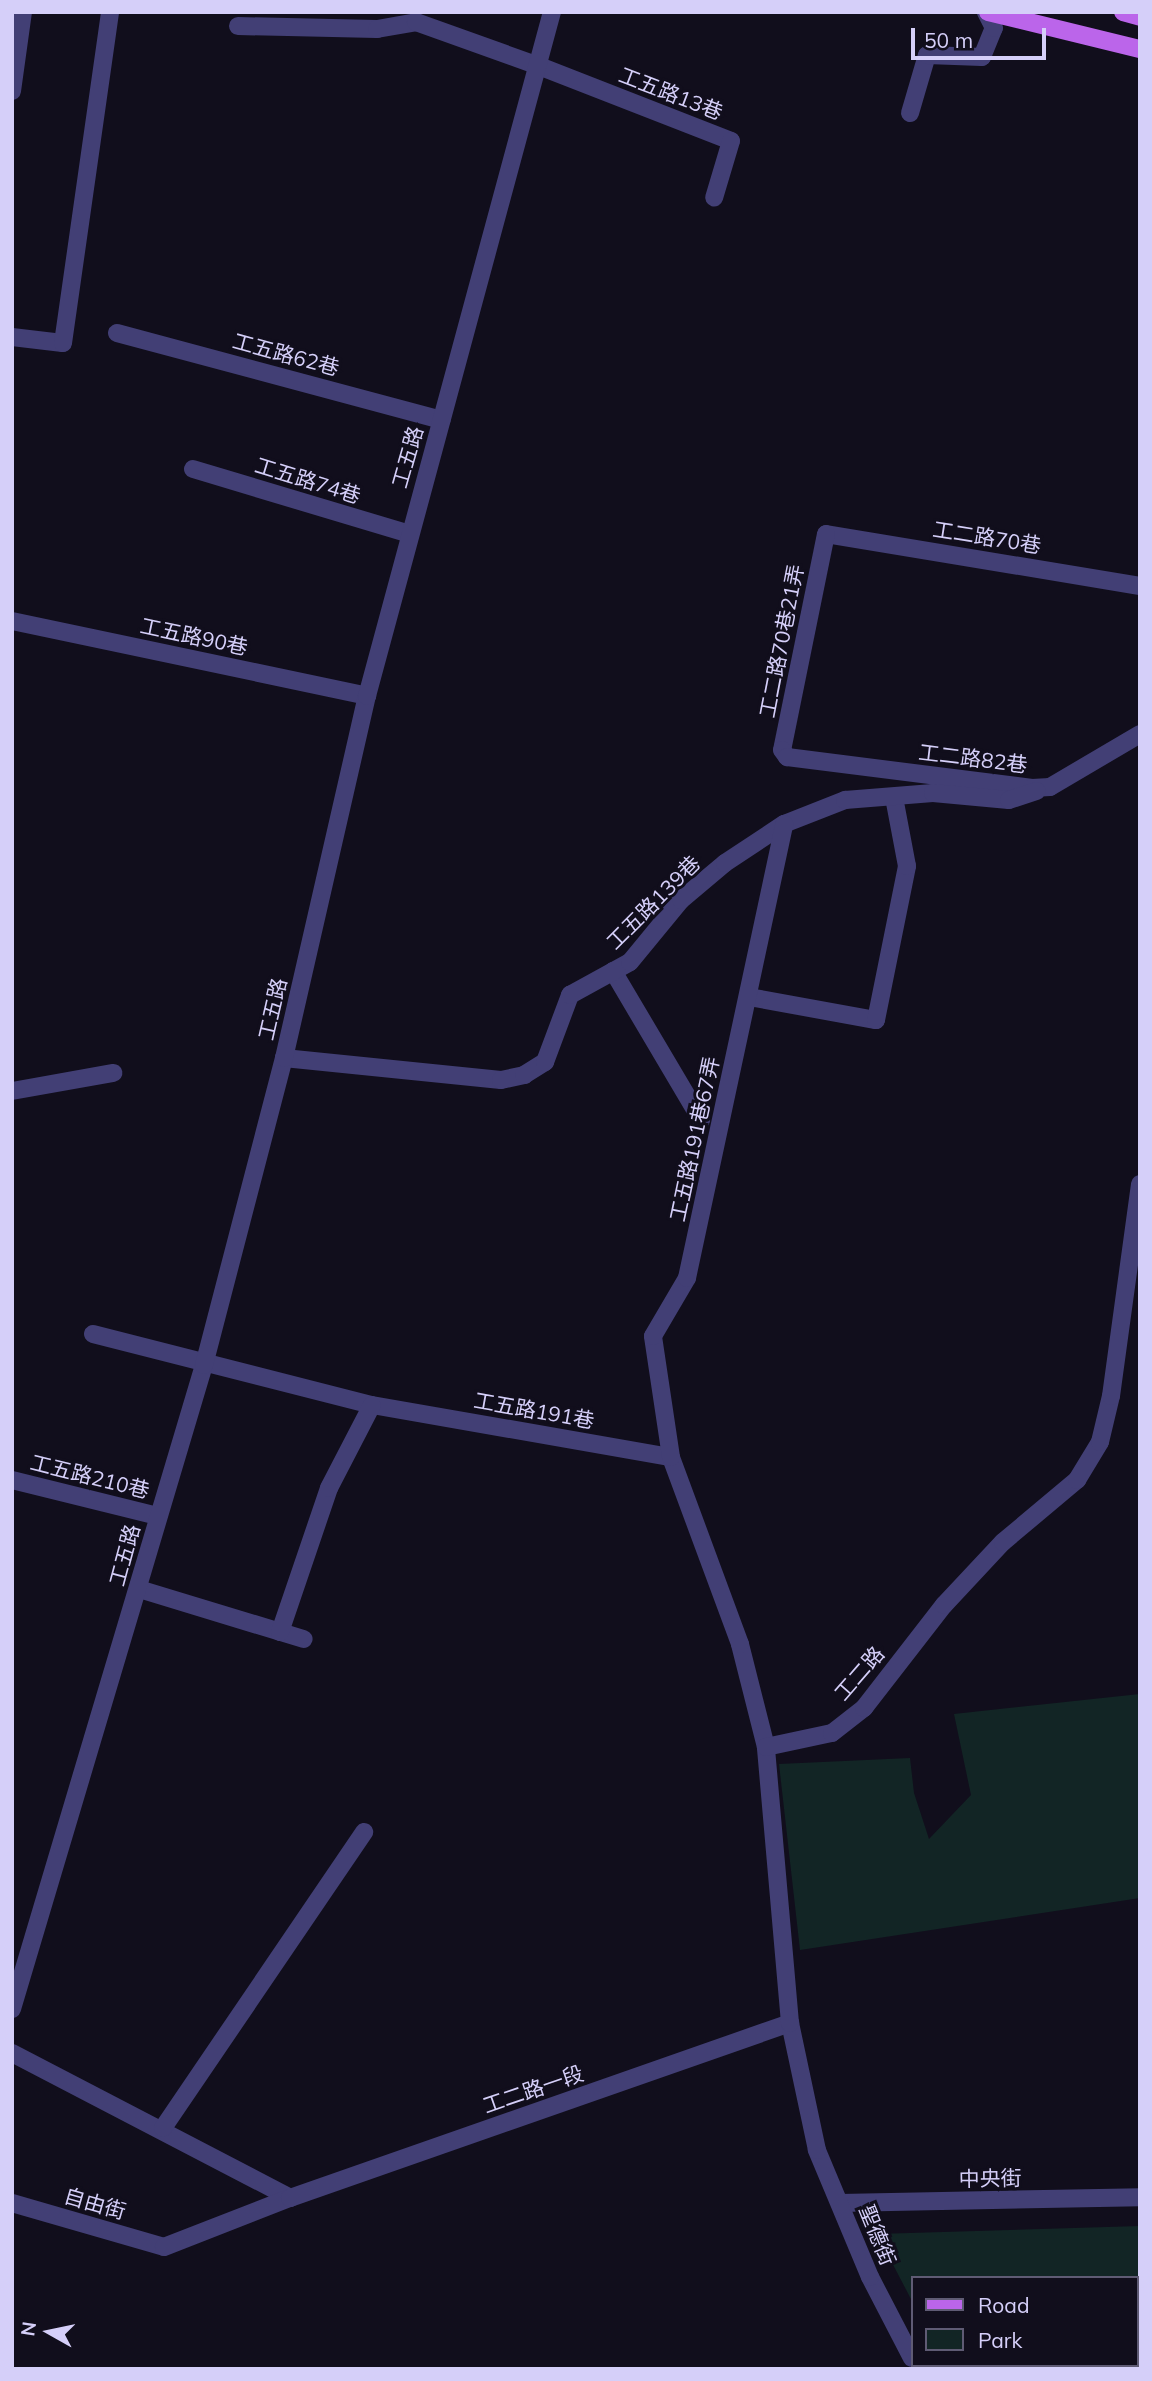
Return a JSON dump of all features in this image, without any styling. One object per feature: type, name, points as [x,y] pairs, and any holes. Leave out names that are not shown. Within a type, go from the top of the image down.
[{"type":"main road","points":[[987,12],[1140,49]]},
{"type":"main road","points":[[1123,12],[1140,17]]},
{"type":"street","points":[[12,91],[23,12]]},
{"type":"street","points":[[12,337],[63,343],[110,12]]},
{"type":"street","name":"工五路","points":[[12,2009],[204,1365],[284,1058],[367,696],[552,12]]},
{"type":"street","points":[[910,113],[927,55],[982,57],[994,28],[987,12]]},
{"type":"street","points":[[238,26],[377,29],[416,22],[539,66]]},
{"type":"street","name":"工五路13巷","points":[[539,66],[731,141],[714,198]]},
{"type":"street","name":"工五路62巷","points":[[117,333],[442,420]]},
{"type":"street","name":"工五路74巷","points":[[193,469],[409,534]]},
{"type":"street","name":"工二路70巷","points":[[826,534],[1140,586]]},
{"type":"street","name":"工二路70巷21弄","points":[[787,757],[782,750],[826,534]]},
{"type":"street","name":"工五路90巷","points":[[12,621],[367,696]]},
{"type":"street","name":"工二路82巷","points":[[787,757],[1032,788],[1050,787],[1140,734]]},
{"type":"street","name":"工五路139巷","points":[[284,1058],[501,1080],[524,1075],[545,1062],[570,995],[630,962],[681,900],[725,863],[784,824],[845,800],[933,793],[1009,800],[1050,787]]},
{"type":"street","points":[[749,997],[876,1020],[907,866],[894,797]]},
{"type":"street","name":"工五路191巷67弄","points":[[671,1457],[653,1336],[687,1278],[784,824]]},
{"type":"street","points":[[613,971],[701,1120]]},
{"type":"street","points":[[12,1091],[113,1073]]},
{"type":"street","name":"工二路","points":[[766,1747],[832,1733],[864,1708],[969,1578],[1003,1542],[1077,1480],[1100,1442],[1111,1396],[1140,1184]]},
{"type":"street","name":"工五路191巷","points":[[93,1334],[204,1365],[372,1405],[671,1457]]},
{"type":"street","points":[[280,1632],[329,1489],[372,1405]]},
{"type":"street","points":[[671,1457],[740,1644],[766,1747],[790,2024],[817,2150],[840,2203]]},
{"type":"street","name":"工五路210巷","points":[[12,1480],[157,1516]]},
{"type":"street","points":[[139,1589],[304,1639]]},
{"type":"street","points":[[163,2128],[364,1832]]},
{"type":"street","name":"工二路一段","points":[[164,2247],[290,2197],[790,2024]]},
{"type":"street","points":[[12,2053],[163,2128],[290,2197]]},
{"type":"street","name":"中央街","points":[[840,2203],[1140,2197]]},
{"type":"street","name":"自由街","points":[[12,2203],[164,2247]]},
{"type":"street","name":"聖德街","points":[[840,2203],[870,2277],[911,2356]]},
{"type":"green space","points":[[1140,1694],[1140,1898],[800,1950],[779,1764],[910,1758],[914,1793],[929,1839],[971,1795],[954,1714]]},
{"type":"green space","points":[[1140,2226],[1140,2369],[1050,2367],[1138,2367],[1138,2276],[911,2276],[911,2299],[877,2234]]}]
